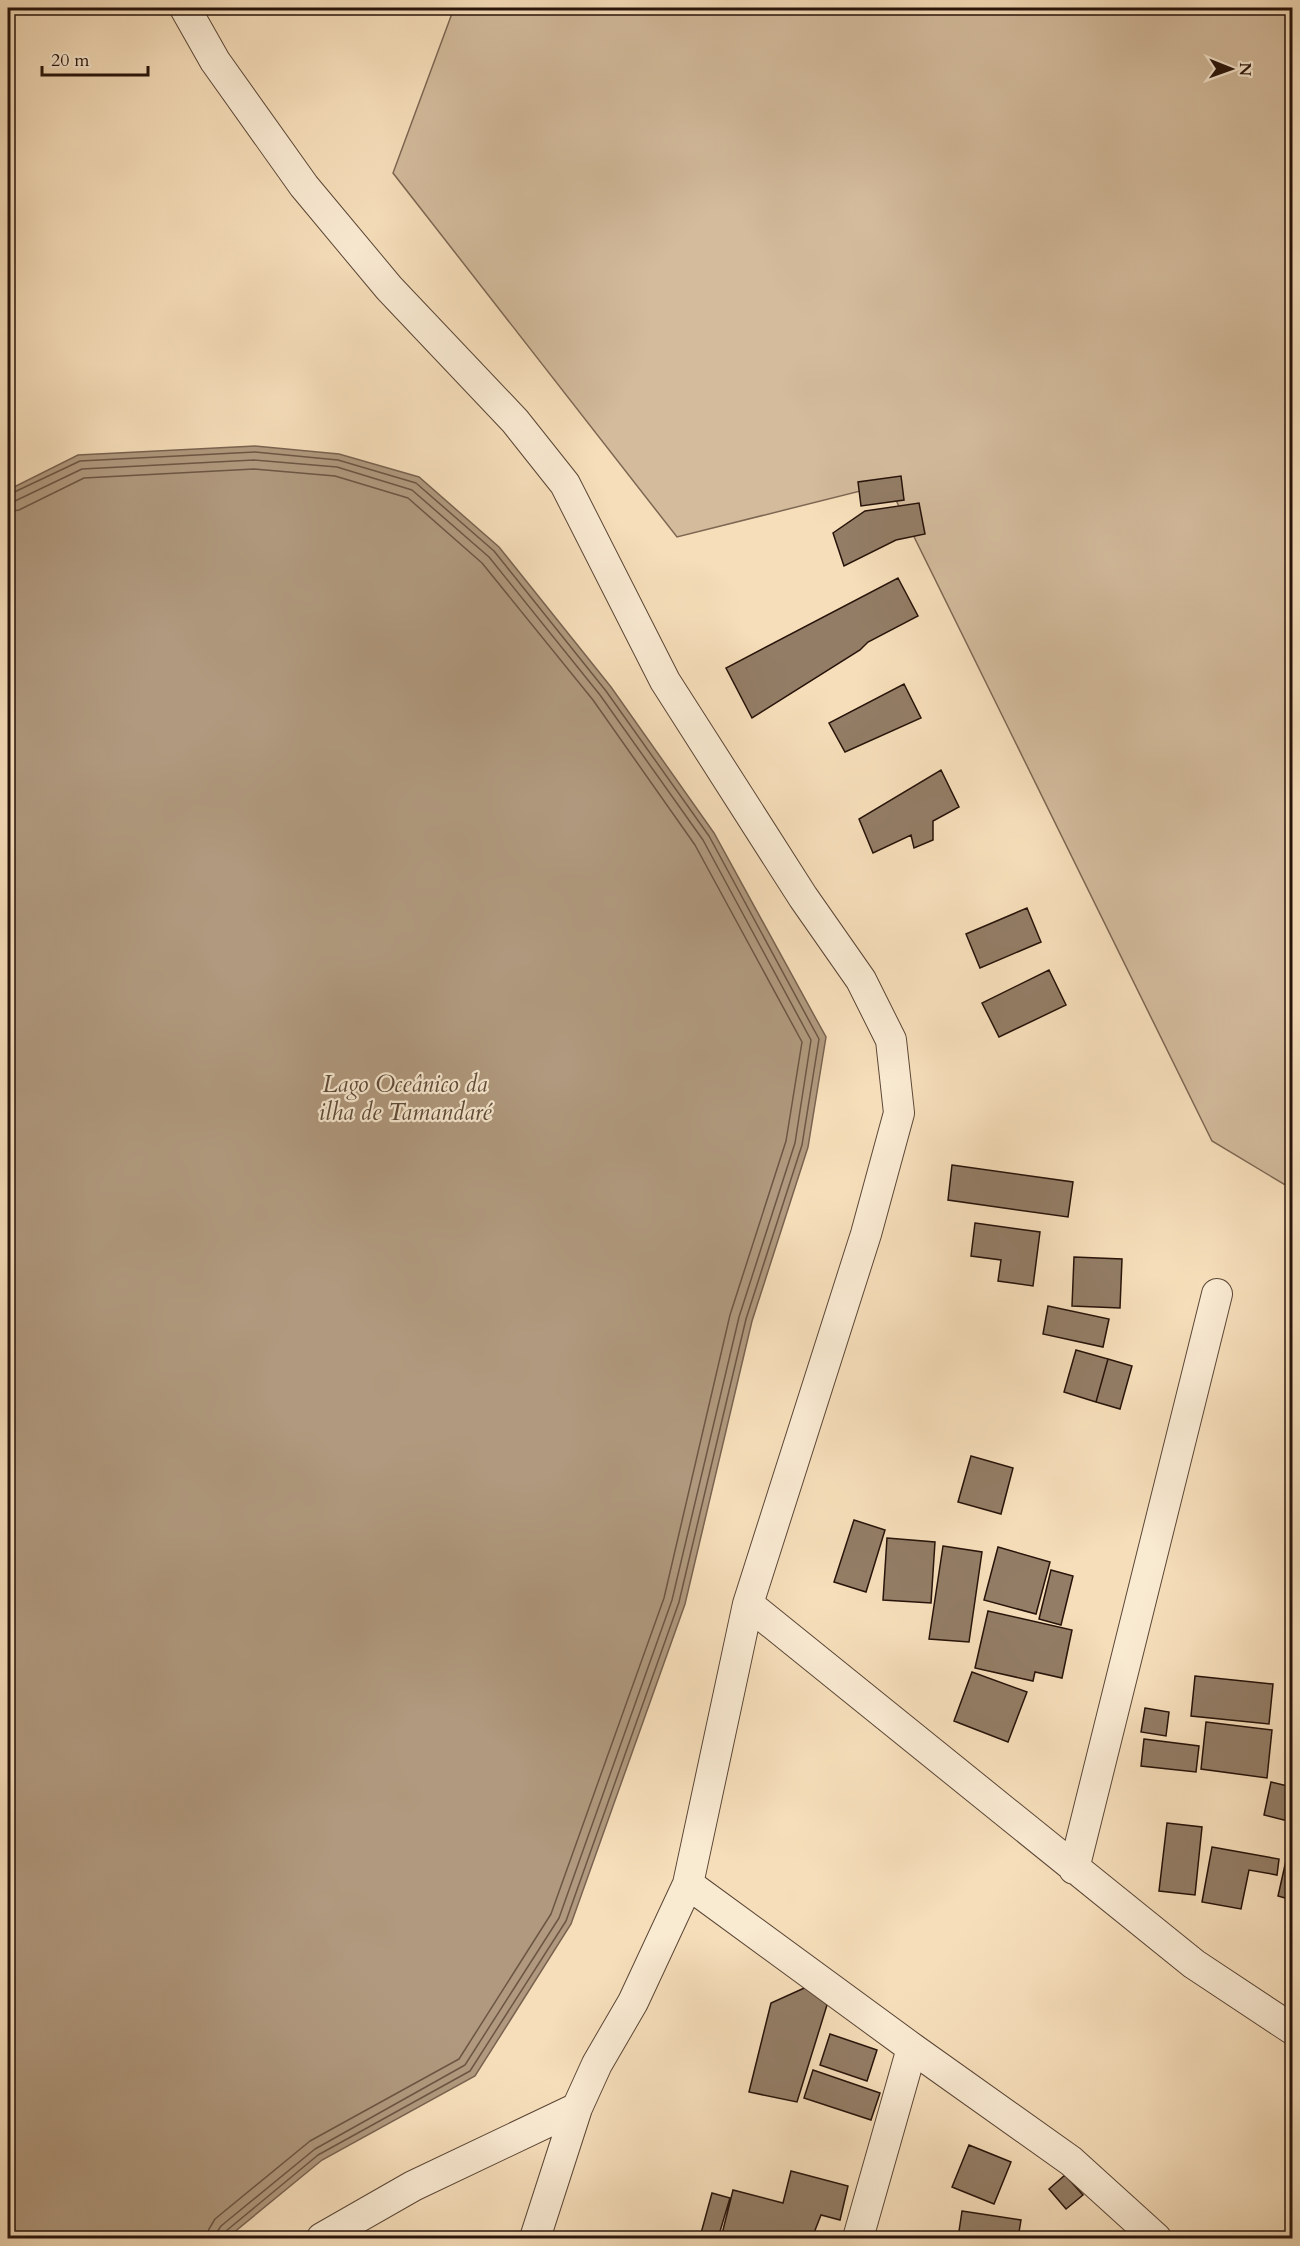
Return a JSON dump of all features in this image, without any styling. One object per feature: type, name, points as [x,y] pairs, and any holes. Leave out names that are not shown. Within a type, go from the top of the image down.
[{"type":"street","points":[[185,8],[215,61],[304,186],[389,288],[515,421],[565,484],[665,681],[803,897],[861,980],[891,1040],[899,1113],[866,1234],[748,1604],[688,1884],[633,2002],[597,2064],[577,2108],[535,2238]]},
{"type":"street","points":[[1074,1869],[1217,1294]]},
{"type":"street","points":[[748,1604],[1194,1964],[1293,2029]]},
{"type":"street","points":[[688,1884],[1071,2161],[1156,2238]]},
{"type":"street","points":[[858,2238],[912,2048]]},
{"type":"street","points":[[322,2238],[413,2186],[577,2108]]},
{"type":"shaded area","points":[[454,8],[1292,8],[1292,1189],[1212,1141],[888,484],[677,537],[393,173]]},
{"type":"water","name":"Lago Oceânico da ilha de Tamandaré","points":[[255,446],[339,454],[419,477],[499,547],[611,687],[714,833],[826,1037],[808,1147],[752,1321],[685,1604],[571,1924],[475,2076],[322,2160],[227,2238],[8,2238],[8,490],[78,455]]},
{"type":"building","points":[[901,476],[904,500],[861,506],[858,482]]},
{"type":"building","points":[[919,503],[925,534],[896,540],[844,566],[833,533],[865,511]]},
{"type":"building","points":[[898,578],[918,616],[868,642],[860,650],[752,718],[726,668]]},
{"type":"building","points":[[904,684],[921,718],[845,752],[829,723]]},
{"type":"building","points":[[941,770],[959,807],[933,821],[933,840],[914,848],[911,835],[873,853],[859,819]]},
{"type":"building","points":[[1027,908],[1041,942],[980,968],[966,934]]},
{"type":"building","points":[[1049,970],[1066,1005],[999,1037],[982,1003]]},
{"type":"building","points":[[952,1165],[1073,1182],[1068,1217],[948,1200]]},
{"type":"building","points":[[975,1223],[1040,1232],[1033,1286],[998,1281],[1001,1260],[971,1256]]},
{"type":"building","points":[[1074,1257],[1122,1259],[1120,1308],[1072,1306]]},
{"type":"building","points":[[1048,1306],[1109,1319],[1103,1347],[1043,1334]]},
{"type":"building","points":[[1076,1350],[1108,1359],[1096,1402],[1064,1392]]},
{"type":"building","points":[[1108,1359],[1132,1366],[1120,1409],[1096,1402]]},
{"type":"building","points":[[971,1456],[1013,1468],[1001,1514],[958,1502]]},
{"type":"building","points":[[854,1520],[885,1530],[866,1592],[834,1582]]},
{"type":"building","points":[[887,1538],[935,1542],[931,1603],[883,1600]]},
{"type":"building","points":[[943,1546],[982,1552],[969,1642],[929,1639]]},
{"type":"building","points":[[998,1547],[1050,1562],[1036,1614],[984,1600]]},
{"type":"building","points":[[1051,1570],[1073,1576],[1061,1625],[1039,1619]]},
{"type":"building","points":[[988,1611],[1072,1630],[1062,1678],[1035,1672],[1033,1681],[975,1668]]},
{"type":"building","points":[[972,1672],[1027,1692],[1008,1742],[954,1721]]},
{"type":"building","points":[[1195,1676],[1273,1684],[1269,1724],[1191,1716]]},
{"type":"building","points":[[1145,1708],[1169,1712],[1166,1736],[1141,1732]]},
{"type":"building","points":[[1206,1722],[1272,1730],[1267,1778],[1201,1769]]},
{"type":"building","points":[[1144,1739],[1199,1746],[1196,1772],[1141,1766]]},
{"type":"building","points":[[1271,1782],[1292,1787],[1292,1822],[1264,1815]]},
{"type":"building","points":[[1167,1823],[1202,1827],[1195,1895],[1159,1891]]},
{"type":"building","points":[[1292,1834],[1292,1900],[1278,1896]]},
{"type":"building","points":[[1212,1847],[1279,1859],[1277,1875],[1249,1870],[1241,1909],[1202,1902]]},
{"type":"building","points":[[811,1985],[827,2005],[797,2102],[749,2092],[771,2003]]},
{"type":"building","points":[[830,2034],[877,2050],[867,2081],[820,2065]]},
{"type":"building","points":[[813,2070],[880,2093],[871,2120],[804,2098]]},
{"type":"building","points":[[969,2145],[1011,2162],[994,2204],[952,2187]]},
{"type":"building","points":[[791,2171],[848,2186],[840,2220],[821,2215],[812,2238],[721,2238],[733,2190],[783,2203]]},
{"type":"building","points":[[1065,2175],[1083,2195],[1066,2209],[1049,2189]]},
{"type":"building","points":[[712,2193],[730,2198],[718,2238],[700,2237]]},
{"type":"building","points":[[962,2211],[1021,2220],[1018,2238],[958,2238]]}]
